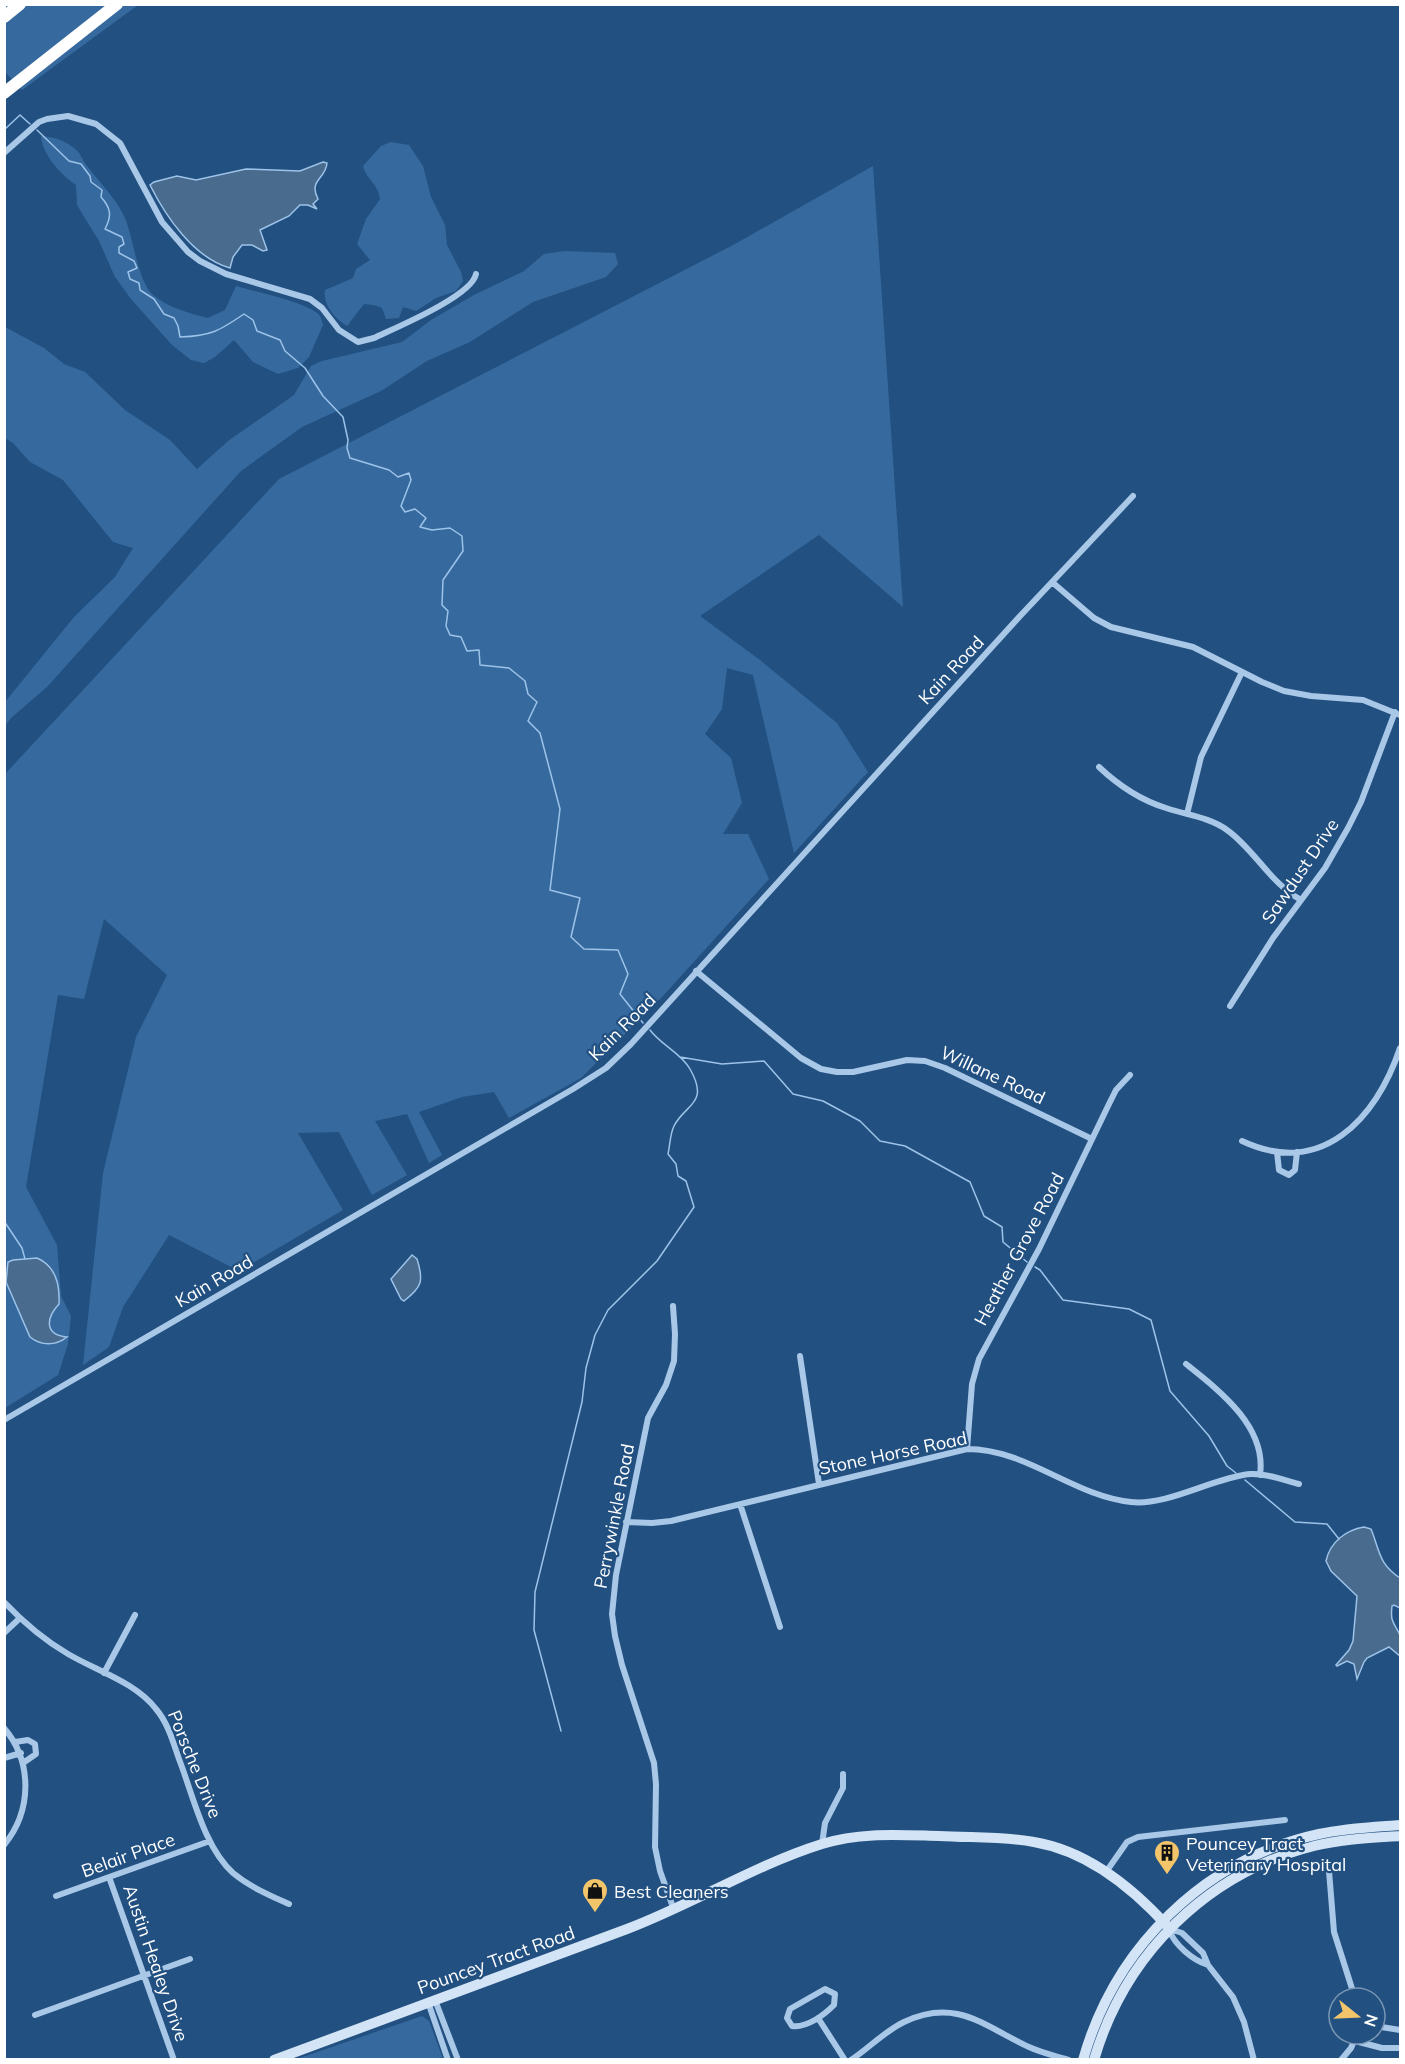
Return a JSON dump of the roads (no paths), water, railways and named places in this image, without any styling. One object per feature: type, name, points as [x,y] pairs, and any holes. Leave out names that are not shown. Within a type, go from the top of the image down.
[{"type":"highway","points":[[4,17],[20,4]]},
{"type":"highway","points":[[4,93],[117,4]]},
{"type":"main road","points":[[1083,2060],[1092,2031],[1108,1994],[1129,1960],[1205,1884],[1228,1869],[1265,1851],[1303,1838],[1336,1830],[1401,1826]]},
{"type":"main road","name":"Pouncey Tract Road","points":[[274,2060],[636,1926],[788,1856],[844,1838],[889,1835],[1032,1841],[1072,1854],[1106,1872],[1165,1924]]},
{"type":"main road","points":[[1094,2060],[1107,2021],[1122,1992],[1165,1924],[1241,1874],[1271,1860],[1331,1842],[1401,1836]]},
{"type":"street","points":[[4,153],[39,122],[47,118],[68,116],[96,124],[120,143],[162,222],[188,252],[226,274],[310,299],[322,308],[339,330],[358,342],[374,338],[428,312],[468,289],[476,274]]},
{"type":"street","name":"Kain Road","points":[[4,1419],[599,1072],[631,1044],[1133,496]]},
{"type":"street","points":[[1052,582],[1094,618],[1106,625],[1193,647],[1284,691],[1303,695],[1363,700],[1398,713]]},
{"type":"street","points":[[1187,814],[1201,756],[1242,672]]},
{"type":"street","name":"Sawdust Drive","points":[[1230,1006],[1273,938],[1325,868],[1356,813],[1398,713]]},
{"type":"street","points":[[1099,767],[1131,792],[1156,804],[1208,820],[1227,830],[1277,881],[1301,900]]},
{"type":"street","name":"Willane Road","points":[[696,971],[783,1044],[813,1065],[833,1072],[853,1072],[865,1071],[895,1061],[926,1061],[1092,1139]]},
{"type":"street","points":[[1242,1141],[1258,1148],[1277,1152],[1297,1152],[1334,1141],[1355,1126],[1382,1092],[1400,1050]]},
{"type":"street","name":"Heather Grove Road","points":[[967,1449],[972,1384],[979,1359],[1039,1249],[1116,1090],[1130,1075]]},
{"type":"street","points":[[1277,1152],[1279,1170],[1289,1175],[1295,1170],[1297,1152]]},
{"type":"street","name":"Perrywinkle Road","points":[[673,1306],[675,1334],[672,1366],[666,1384],[648,1418],[614,1588],[614,1630],[622,1665],[654,1763],[655,1847],[660,1871],[674,1910]]},
{"type":"street","points":[[800,1356],[819,1484]]},
{"type":"street","points":[[1186,1364],[1243,1416],[1259,1444],[1260,1474]]},
{"type":"street","name":"Stone Horse Road","points":[[626,1522],[663,1522],[967,1449],[1020,1459],[1094,1494],[1114,1500],[1134,1502],[1154,1500],[1244,1475],[1260,1474],[1299,1484]]},
{"type":"street","points":[[740,1504],[780,1627]]},
{"type":"street","name":"Porsche Drive","points":[[4,1602],[50,1643],[140,1693],[150,1702],[164,1720],[210,1841],[233,1873],[257,1890],[289,1904]]},
{"type":"street","points":[[104,1673],[135,1615]]},
{"type":"street","points":[[4,1633],[20,1618]]},
{"type":"street","points":[[4,1728],[21,1753],[26,1773],[25,1794],[20,1817],[11,1837],[4,1845]]},
{"type":"street","points":[[15,1742],[28,1740],[36,1744],[36,1754],[23,1762]]},
{"type":"street","points":[[4,1758],[21,1753]]},
{"type":"street","points":[[822,1844],[825,1823],[843,1788],[843,1774]]},
{"type":"street","points":[[1106,1872],[1127,1842],[1138,1837],[1286,1820]]},
{"type":"street","name":"Belair Place","points":[[56,1896],[210,1841]]},
{"type":"street","points":[[1329,1871],[1334,1932],[1350,1986]]},
{"type":"street","name":"Austin Healey Drive","points":[[109,1877],[174,2060]]},
{"type":"street","points":[[1165,1924],[1173,1938],[1197,1961],[1208,1965],[1227,1987],[1237,2003],[1254,2060]]},
{"type":"street","points":[[35,2015],[190,1959]]},
{"type":"street","points":[[825,1989],[831,1990],[835,1994],[834,2006],[818,2018],[796,2027],[792,2026],[788,2018],[790,2009],[817,1992],[825,1989]]},
{"type":"street","points":[[431,2001],[448,2060]]},
{"type":"street","points":[[431,2001],[458,2060]]},
{"type":"street","points":[[851,2060],[906,2022],[937,2013],[975,2018],[1031,2048],[1069,2060]]},
{"type":"street","points":[[818,2018],[845,2060]]},
{"type":"street","points":[[1341,2060],[1350,2046]]},
{"type":"street","points":[[1377,2046],[1401,2048]]},
{"type":"waterway","points":[[4,130],[20,115],[30,124]]},
{"type":"waterway","points":[[37,130],[69,161],[81,164],[90,176],[91,182],[102,190],[101,197],[109,212],[109,220],[105,229],[122,237],[124,244],[119,247],[119,253],[134,261],[137,268],[128,272],[130,279],[139,283],[140,290],[154,299],[164,314],[174,318],[180,337],[214,331],[244,314],[253,320],[257,331],[280,340],[285,351],[305,368],[323,396],[343,417],[350,458],[389,470],[398,477],[409,473],[411,480],[401,506],[405,512],[415,509],[426,518],[420,527],[432,530],[450,528],[462,536],[463,551],[443,580],[442,605],[448,611],[446,626],[450,635],[461,637],[467,651],[479,650],[480,665],[509,668],[525,681],[528,694],[537,702],[528,721],[540,733],[560,809],[550,890],[580,898],[571,937],[584,949],[618,950],[628,974],[620,994],[643,1023]]},
{"type":"waterway","points":[[561,1731],[534,1630],[535,1592],[582,1402],[586,1368],[595,1335],[608,1310],[657,1261],[694,1207],[686,1181],[678,1176],[676,1164],[668,1154],[674,1126],[697,1097],[696,1081],[686,1063],[650,1030]]},
{"type":"waterway","points":[[680,1057],[722,1064],[764,1061],[793,1094],[823,1101],[860,1121],[880,1141],[905,1146],[970,1182],[984,1216],[1002,1227],[1003,1242],[1027,1262]]},
{"type":"waterway","points":[[4,1221],[22,1248],[25,1259]]},
{"type":"waterway","points":[[1035,1267],[1040,1270],[1063,1300],[1129,1309],[1151,1320],[1170,1391],[1209,1436],[1227,1466],[1236,1473]]},
{"type":"waterway","points":[[1245,1480],[1295,1522],[1327,1524],[1339,1539]]},
{"type":"place","name":"Pouncey Tract Veterinary Hospital","points":[[1167,1876]]},
{"type":"place","name":"Best Cleaners","points":[[595,1914]]}]
